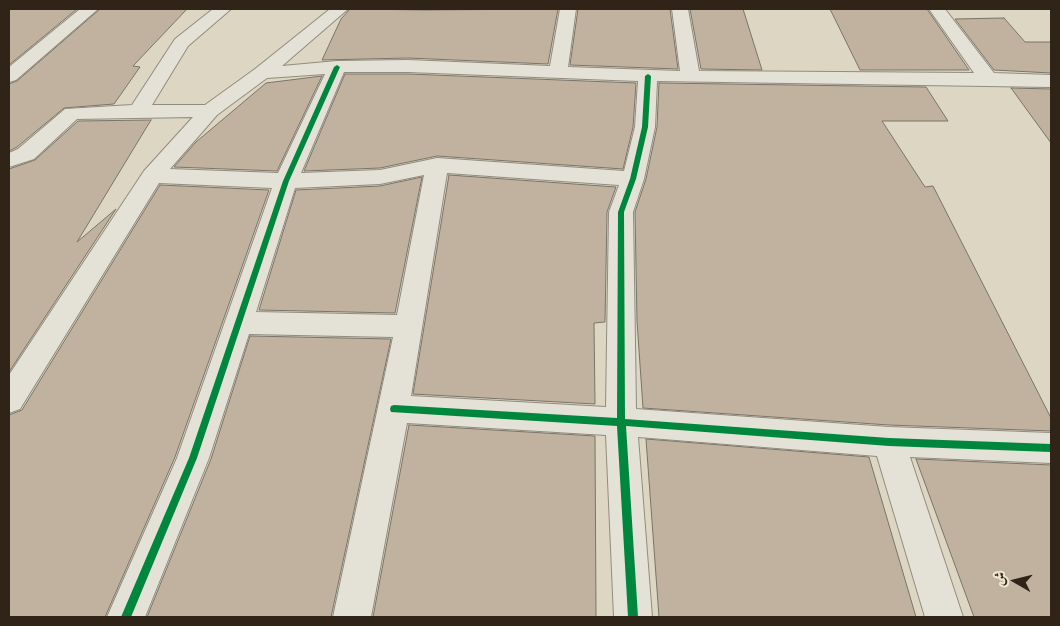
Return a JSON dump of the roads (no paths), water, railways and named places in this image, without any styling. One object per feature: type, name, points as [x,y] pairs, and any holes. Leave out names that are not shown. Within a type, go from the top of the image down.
[{"type":"street","points":[[9,76],[90,9]]},
{"type":"street","points":[[138,112],[181,43],[223,9]]},
{"type":"street","points":[[9,400],[152,176],[210,111],[262,73],[340,9]]},
{"type":"street","points":[[558,72],[568,9]]},
{"type":"street","points":[[680,9],[690,77]]},
{"type":"street","points":[[937,9],[988,79]]},
{"type":"street","points":[[262,73],[337,67],[408,66],[690,77],[1051,81]]},
{"type":"street","points":[[126,617],[193,458],[286,181],[337,67]]},
{"type":"street","points":[[634,617],[621,422],[621,212],[633,179],[645,127],[648,76]]},
{"type":"street","points":[[9,160],[26,154],[72,113],[210,111]]},
{"type":"street","points":[[352,617],[394,410],[437,165]]},
{"type":"street","points":[[152,176],[286,181],[380,177],[437,165],[633,179]]},
{"type":"street","points":[[238,323],[409,326]]},
{"type":"street","points":[[394,410],[621,422],[888,442],[1051,448]]},
{"type":"street","points":[[888,442],[944,617]]}]
